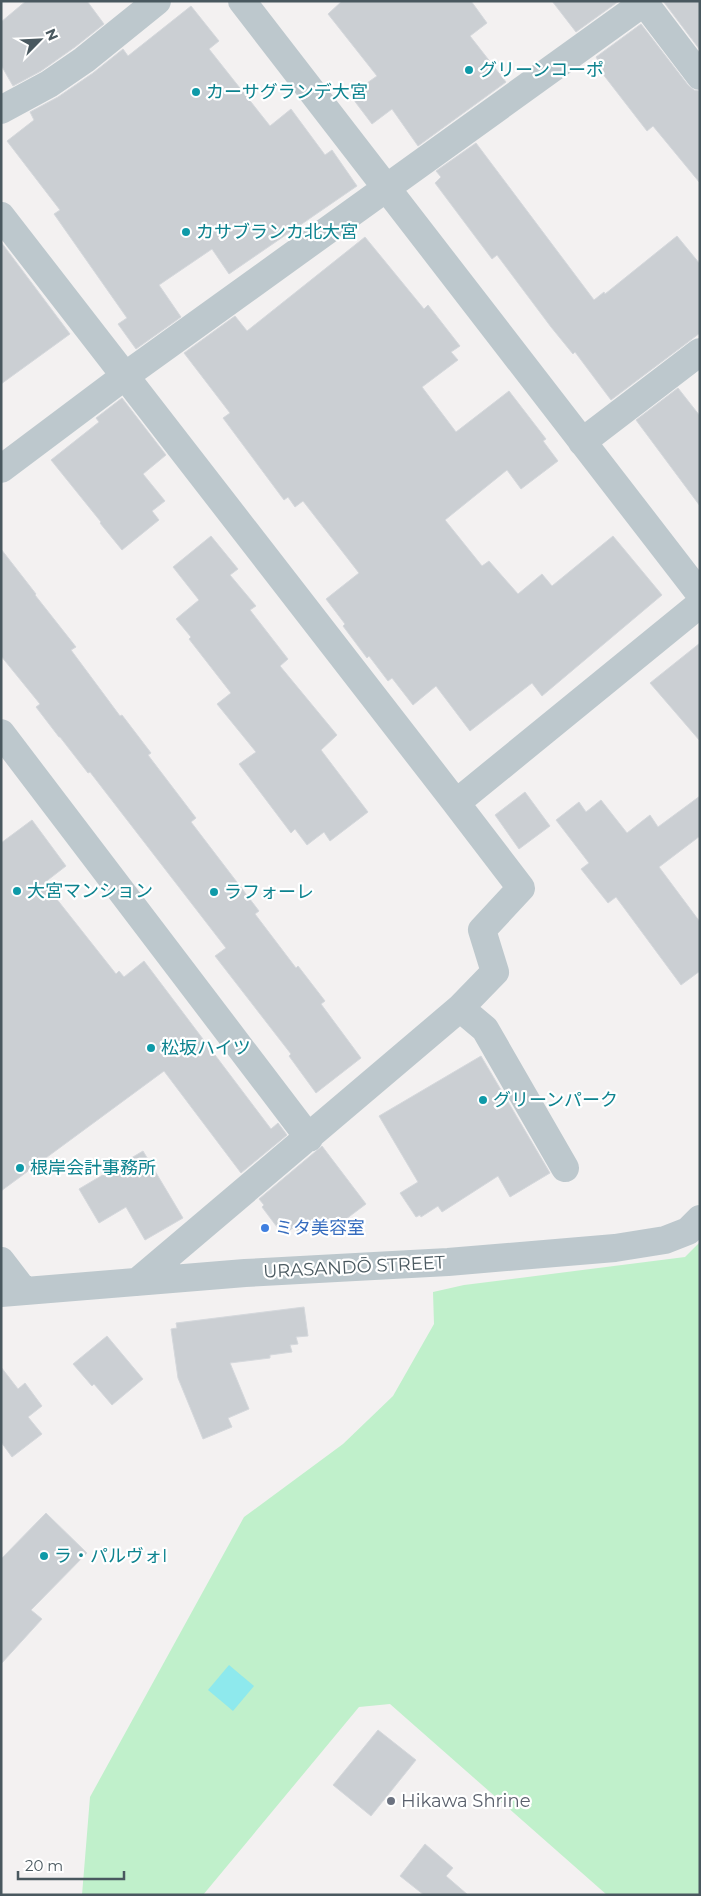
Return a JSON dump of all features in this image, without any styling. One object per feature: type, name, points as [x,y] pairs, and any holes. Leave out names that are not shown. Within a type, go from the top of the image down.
[{"type":"street","points":[[1,110],[49,84],[84,60],[157,1]]},
{"type":"street","points":[[242,1],[700,594]]},
{"type":"street","points":[[1,468],[125,376],[644,2],[700,76]]},
{"type":"street","points":[[1,216],[521,888],[482,930],[495,972],[460,1008],[137,1282]]},
{"type":"street","points":[[582,442],[700,352]]},
{"type":"street","points":[[456,803],[700,604]]},
{"type":"street","points":[[1,733],[308,1138]]},
{"type":"street","points":[[460,1008],[485,1029],[565,1168]]},
{"type":"street","name":"URASANDŌ STREET","points":[[13,1292],[245,1273],[448,1262],[615,1248],[664,1240],[688,1231],[700,1219]]},
{"type":"street","points":[[1,1261],[13,1292]]},
{"type":"green space","points":[[700,1242],[700,1895],[607,1895],[390,1704],[359,1707],[203,1895],[82,1895],[90,1797],[244,1517],[343,1444],[393,1396],[434,1324],[433,1292],[464,1285],[685,1257]]},
{"type":"water","points":[[229,1665],[254,1686],[233,1711],[208,1690]]},
{"type":"building","points":[[26,1],[87,1],[104,24],[41,71],[13,86],[1,65],[1,22]]},
{"type":"building","points":[[342,1],[471,1],[487,23],[470,36],[506,82],[418,146],[392,109],[372,124],[350,95],[377,76],[328,14]]},
{"type":"building","points":[[552,1],[619,1],[576,32]]},
{"type":"building","points":[[663,1],[700,1],[700,50]]},
{"type":"building","points":[[191,6],[219,41],[209,49],[270,126],[291,109],[325,155],[332,150],[357,186],[229,274],[212,249],[159,285],[181,317],[136,349],[118,324],[127,318],[54,214],[60,210],[7,141],[34,120],[30,112],[58,97],[123,49],[128,56]]},
{"type":"building","points":[[641,24],[688,85],[694,90],[700,91],[700,183],[653,126],[647,131],[599,69],[602,67],[596,57]]},
{"type":"building","points":[[476,143],[594,300],[604,292],[605,294],[677,236],[700,264],[700,333],[611,400],[575,352],[573,354],[551,327],[497,255],[492,259],[435,183],[441,177],[436,171]]},
{"type":"building","points":[[365,237],[424,309],[428,305],[460,346],[451,352],[458,360],[422,387],[456,432],[509,391],[546,439],[543,441],[558,461],[521,489],[507,470],[445,520],[482,566],[489,561],[518,594],[542,574],[552,586],[613,536],[662,595],[542,696],[532,683],[470,731],[436,686],[413,705],[392,678],[388,681],[369,656],[367,658],[326,599],[359,573],[303,501],[295,507],[288,497],[284,500],[223,418],[230,413],[184,353],[235,316],[247,331]]},
{"type":"building","points":[[1,242],[70,334],[1,384]]},
{"type":"building","points":[[678,388],[700,416],[700,506],[636,420]]},
{"type":"building","points":[[122,398],[166,455],[143,474],[165,501],[152,511],[159,520],[122,550],[51,460],[99,422],[96,418]]},
{"type":"building","points":[[211,536],[238,569],[230,575],[256,606],[250,610],[288,659],[280,666],[337,735],[321,750],[368,812],[330,841],[324,832],[307,845],[295,829],[291,833],[239,764],[256,752],[217,704],[231,693],[176,619],[199,600],[173,567]]},
{"type":"building","points":[[1,549],[76,647],[71,650],[120,716],[122,715],[151,753],[148,755],[196,818],[191,822],[259,911],[255,914],[296,968],[298,966],[325,1001],[321,1004],[361,1058],[316,1093],[289,1056],[291,1054],[215,956],[226,948],[90,772],[88,773],[59,737],[36,707],[40,704],[1,656]]},
{"type":"building","points":[[700,643],[700,741],[650,683]]},
{"type":"building","points":[[525,792],[550,826],[519,849],[495,815]]},
{"type":"building","points":[[700,796],[700,836],[659,867],[700,922],[700,971],[681,985],[616,897],[608,903],[581,869],[589,863],[556,820],[579,802],[586,812],[601,800],[627,833],[650,815],[658,827]]},
{"type":"building","points":[[32,820],[66,866],[44,883],[116,974],[119,971],[124,977],[144,961],[271,1129],[278,1123],[287,1135],[241,1173],[164,1071],[1,1191],[1,843]]},
{"type":"building","points":[[481,1056],[550,1173],[510,1197],[498,1176],[442,1212],[438,1206],[421,1217],[420,1215],[416,1217],[400,1193],[418,1182],[379,1116]]},
{"type":"building","points":[[322,1146],[366,1204],[342,1222],[319,1218],[299,1233],[294,1227],[283,1235],[262,1207],[264,1205],[259,1199]]},
{"type":"building","points":[[143,1151],[183,1218],[145,1240],[126,1207],[99,1223],[79,1189]]},
{"type":"building","points":[[304,1307],[308,1336],[296,1337],[298,1344],[290,1345],[292,1352],[270,1355],[270,1358],[230,1363],[249,1409],[228,1418],[232,1427],[203,1439],[178,1378],[171,1329],[177,1328],[176,1323]]},
{"type":"building","points":[[107,1336],[143,1379],[112,1405],[73,1364]]},
{"type":"building","points":[[1,1367],[18,1389],[25,1383],[42,1406],[28,1417],[42,1434],[12,1457],[1,1442]]},
{"type":"building","name":"ラ・パルヴォI","points":[[46,1513],[87,1553],[31,1610],[42,1619],[1,1664],[1,1559]]},
{"type":"building","points":[[378,1730],[416,1760],[371,1816],[333,1785]]},
{"type":"building","points":[[425,1844],[453,1868],[446,1876],[468,1895],[424,1895],[400,1876]]},
{"type":"place","name":"グリーンコーポ","points":[[469,70]]},
{"type":"place","name":"カーサグランデ大宮","points":[[196,92]]},
{"type":"place","name":"カサブランカ北大宮","points":[[186,232]]},
{"type":"place","name":"大宮マンション","points":[[17,891]]},
{"type":"place","name":"ラフォーレ","points":[[214,892]]},
{"type":"place","name":"松坂ハイツ","points":[[151,1048]]},
{"type":"place","name":"グリーンパーク","points":[[483,1100]]},
{"type":"place","name":"根岸会計事務所","points":[[20,1168]]},
{"type":"place","name":"ミタ美容室","points":[[265,1228]]},
{"type":"place","name":"ラ・パルヴォI","points":[[44,1556]]},
{"type":"place","name":"Hikawa Shrine","points":[[391,1801]]}]
